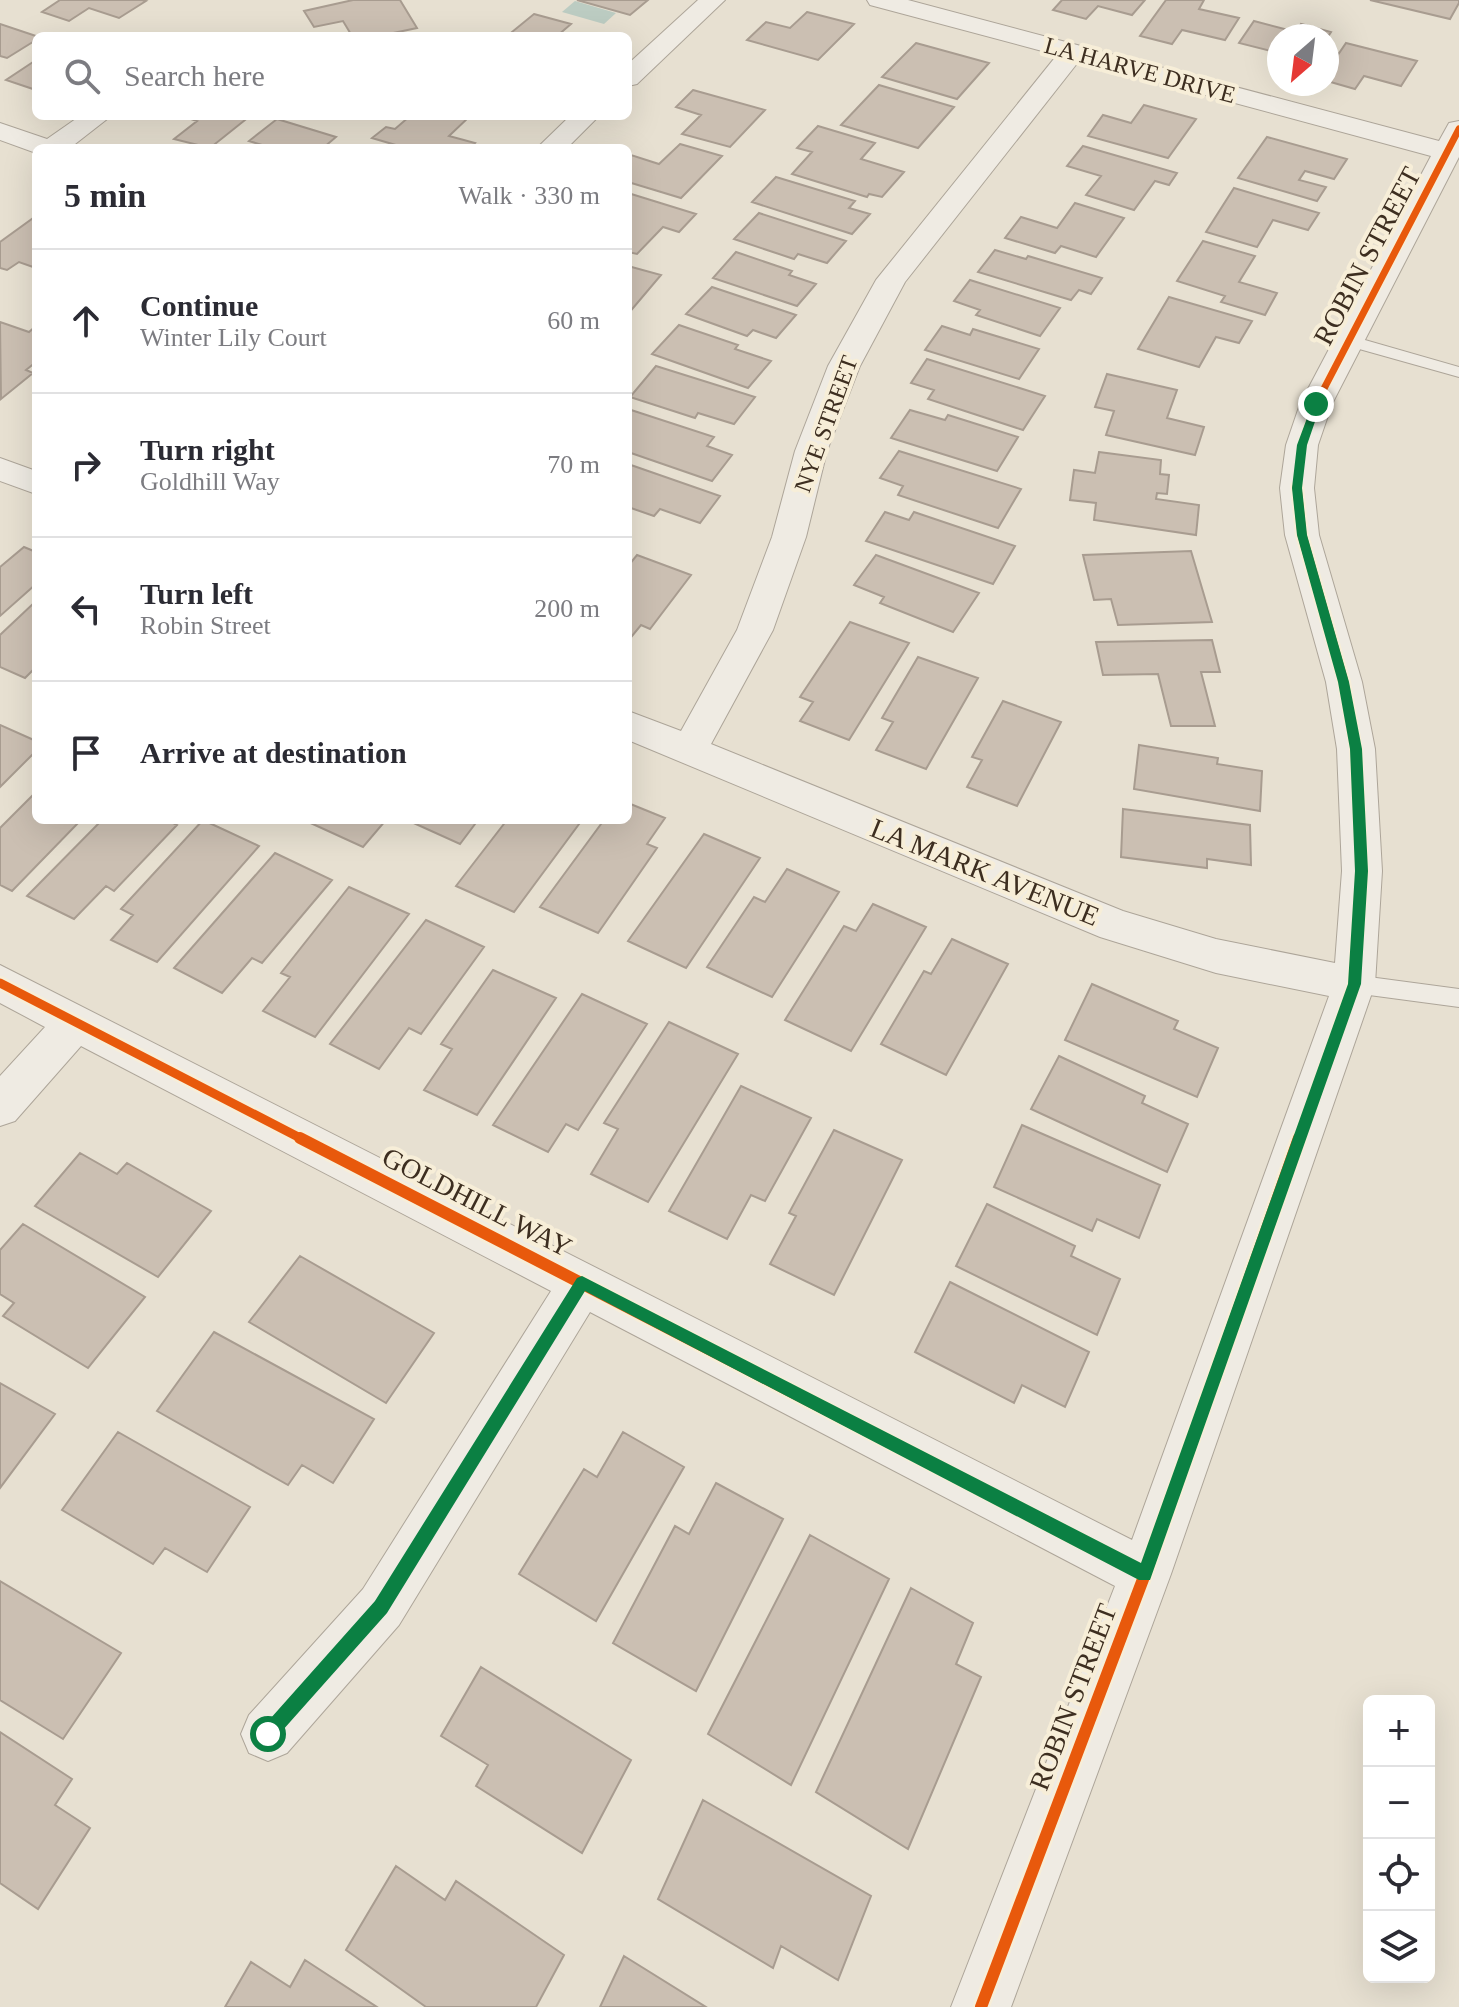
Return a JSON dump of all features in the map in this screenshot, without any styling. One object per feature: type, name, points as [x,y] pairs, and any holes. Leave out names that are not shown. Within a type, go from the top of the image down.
[{"type":"street","points":[[632,74],[713,0]]},
{"type":"street","name":"LA HARVE DRIVE","points":[[879,0],[1073,52],[1454,141]]},
{"type":"street","name":"NYE STREET","points":[[689,750],[755,630],[789,537],[811,451],[851,353],[891,280],[1073,52]]},
{"type":"street","points":[[56,144],[92,120]]},
{"type":"street","points":[[555,144],[582,120]]},
{"type":"street","points":[[0,131],[38,144]]},
{"type":"street","name":"ROBIN STREET","points":[[981,2007],[1145,1574],[1354,984],[1362,871],[1356,749],[1344,682],[1302,535],[1297,488],[1302,445],[1316,404],[1454,141]]},
{"type":"street","points":[[0,469],[32,481]]},
{"type":"street","name":"LA MARK AVENUE","points":[[632,727],[1114,925],[1216,956],[1354,984]]},
{"type":"street","name":"GOLDHILL WAY","points":[[0,983],[1145,1574]]},
{"type":"street","points":[[0,1107],[76,1022]]},
{"type":"street","points":[[268,1734],[381,1607],[582,1283]]},
{"type":"lane","points":[[1351,341],[1457,368]]},
{"type":"lane","points":[[1354,984],[1459,998]]},
{"type":"shaded area","points":[[575,1],[616,13],[604,24],[562,12]]},
{"type":"building","points":[[60,0],[146,1],[119,18],[89,8],[69,21],[42,12]]},
{"type":"building","points":[[353,0],[400,0],[417,28],[398,32],[350,32],[343,21],[314,27],[304,11]]},
{"type":"building","points":[[577,0],[648,0],[630,15]]},
{"type":"building","points":[[1062,0],[1145,0],[1132,15],[1098,6],[1086,19],[1053,10]]},
{"type":"building","points":[[1166,0],[1204,0],[1199,9],[1239,18],[1225,40],[1182,30],[1172,44],[1140,36]]},
{"type":"building","points":[[1370,0],[1459,0],[1459,3],[1450,19]]},
{"type":"building","points":[[807,12],[854,24],[818,60],[747,40],[766,22],[790,28]]},
{"type":"building","points":[[534,14],[571,24],[562,32],[512,32]]},
{"type":"building","points":[[1254,21],[1267,24],[1267,50],[1239,43]]},
{"type":"building","points":[[0,24],[32,35],[32,42],[7,58],[0,56]]},
{"type":"building","points":[[916,43],[989,63],[957,99],[882,77]]},
{"type":"building","points":[[1346,43],[1417,61],[1401,86],[1364,76],[1355,89],[1339,84],[1339,53]]},
{"type":"building","points":[[32,63],[32,89],[6,80]]},
{"type":"building","points":[[879,85],[954,107],[918,148],[841,125]]},
{"type":"building","points":[[693,90],[765,110],[730,147],[682,134],[701,115],[676,107]]},
{"type":"building","points":[[1144,105],[1196,119],[1168,158],[1088,136],[1103,115],[1131,123]]},
{"type":"building","points":[[194,120],[245,120],[215,144],[194,144],[174,139],[197,121]]},
{"type":"building","points":[[276,120],[336,137],[328,144],[259,144],[249,141]]},
{"type":"building","points":[[405,120],[466,120],[449,136],[475,143],[392,144],[372,138],[386,127],[395,129]]},
{"type":"building","points":[[818,126],[875,143],[861,159],[904,172],[882,197],[869,194],[867,197],[792,174],[812,152],[797,148]]},
{"type":"building","points":[[1267,137],[1347,159],[1334,179],[1305,171],[1299,180],[1326,187],[1317,201],[1238,178]]},
{"type":"building","points":[[680,144],[722,156],[681,198],[632,183],[632,155],[659,164]]},
{"type":"building","points":[[1083,146],[1177,173],[1169,185],[1155,181],[1134,210],[1086,195],[1101,176],[1067,166]]},
{"type":"building","points":[[776,177],[855,201],[849,208],[870,214],[852,234],[752,202]]},
{"type":"building","points":[[1234,188],[1319,213],[1308,230],[1273,220],[1257,247],[1206,232]]},
{"type":"building","points":[[632,194],[696,214],[679,232],[663,227],[637,254],[632,253]]},
{"type":"building","points":[[1075,203],[1124,218],[1096,257],[1061,246],[1055,253],[1005,238],[1021,217],[1057,228]]},
{"type":"building","points":[[759,213],[846,241],[827,263],[798,254],[794,259],[734,239]]},
{"type":"building","points":[[32,219],[32,267],[19,262],[7,270],[0,268],[0,242]]},
{"type":"building","points":[[1203,241],[1255,256],[1239,282],[1277,293],[1265,315],[1221,302],[1225,296],[1177,281]]},
{"type":"building","points":[[995,250],[1026,259],[1028,256],[1102,278],[1091,294],[1079,290],[1071,300],[978,272]]},
{"type":"building","points":[[736,252],[792,271],[789,275],[816,284],[797,306],[713,278]]},
{"type":"building","points":[[632,267],[661,275],[632,309]]},
{"type":"building","points":[[970,280],[1060,308],[1040,336],[976,315],[980,310],[954,301]]},
{"type":"building","points":[[712,287],[796,315],[776,338],[753,330],[747,336],[686,314]]},
{"type":"building","points":[[1169,297],[1252,321],[1239,343],[1216,337],[1199,367],[1138,349]]},
{"type":"building","points":[[0,322],[29,332],[32,329],[32,365],[26,370],[32,374],[1,399]]},
{"type":"building","points":[[679,325],[738,345],[735,349],[771,361],[748,388],[652,354]]},
{"type":"building","points":[[942,326],[970,335],[973,329],[1039,349],[1019,379],[925,350]]},
{"type":"building","points":[[927,359],[1045,396],[1023,430],[928,399],[934,390],[911,383]]},
{"type":"building","points":[[656,366],[755,397],[734,424],[698,413],[695,418],[632,398]]},
{"type":"building","points":[[1107,374],[1177,390],[1167,418],[1204,427],[1195,455],[1106,435],[1114,411],[1095,407]]},
{"type":"building","points":[[632,410],[714,437],[707,446],[732,455],[712,481],[632,453]]},
{"type":"building","points":[[910,410],[945,420],[948,415],[1018,437],[997,471],[891,438]]},
{"type":"building","points":[[899,451],[1021,489],[998,528],[898,495],[903,486],[880,478]]},
{"type":"building","points":[[1099,452],[1161,460],[1160,474],[1169,475],[1167,494],[1157,493],[1156,499],[1199,505],[1196,535],[1094,520],[1096,503],[1070,500],[1074,470],[1095,473]]},
{"type":"building","points":[[632,465],[720,496],[700,523],[660,509],[654,516],[632,508]]},
{"type":"building","points":[[885,512],[909,520],[914,512],[1015,546],[993,584],[866,541]]},
{"type":"building","points":[[24,547],[32,550],[32,588],[0,616],[0,567]]},
{"type":"building","points":[[1191,551],[1212,622],[1118,625],[1111,599],[1094,600],[1083,555]]},
{"type":"building","points":[[637,555],[691,575],[650,629],[641,625],[632,636],[632,561]]},
{"type":"building","points":[[876,555],[979,593],[953,632],[880,603],[884,597],[854,585]]},
{"type":"building","points":[[32,605],[32,671],[25,678],[0,667],[0,635]]},
{"type":"building","points":[[850,622],[909,643],[849,740],[800,721],[813,702],[800,697]]},
{"type":"building","points":[[1212,640],[1220,672],[1201,672],[1215,726],[1171,726],[1158,674],[1103,675],[1096,642]]},
{"type":"building","points":[[918,657],[978,678],[926,769],[876,750],[893,722],[882,718]]},
{"type":"building","points":[[1003,701],[1061,722],[1017,806],[967,787],[982,760],[972,757]]},
{"type":"building","points":[[0,725],[32,739],[32,755],[0,787]]},
{"type":"building","points":[[1139,745],[1218,758],[1217,764],[1262,771],[1260,811],[1134,789]]},
{"type":"building","points":[[32,796],[32,824],[77,824],[12,891],[0,885],[0,828]]},
{"type":"building","points":[[632,805],[665,818],[647,844],[657,848],[598,933],[540,907],[601,824],[632,824]]},
{"type":"building","points":[[1123,809],[1250,825],[1251,865],[1207,859],[1207,868],[1121,857]]},
{"type":"building","points":[[98,824],[177,825],[114,891],[106,886],[74,919],[27,896]]},
{"type":"building","points":[[199,824],[212,824],[259,846],[157,962],[111,940],[133,915],[121,909]]},
{"type":"building","points":[[313,824],[383,824],[363,847]]},
{"type":"building","points":[[416,824],[475,824],[460,844]]},
{"type":"building","points":[[504,824],[579,824],[514,912],[456,886]]},
{"type":"building","points":[[704,834],[760,858],[686,968],[628,941]]},
{"type":"building","points":[[275,853],[332,880],[262,963],[252,958],[222,993],[174,968]]},
{"type":"building","points":[[787,869],[839,892],[772,997],[707,967],[754,897],[765,902]]},
{"type":"building","points":[[349,887],[409,914],[315,1037],[263,1011],[290,977],[281,973]]},
{"type":"building","points":[[873,904],[926,927],[851,1051],[785,1020],[844,926],[856,931]]},
{"type":"building","points":[[426,920],[484,947],[421,1034],[409,1028],[379,1069],[330,1044]]},
{"type":"building","points":[[952,939],[1008,964],[946,1075],[881,1044],[924,971],[931,974]]},
{"type":"building","points":[[493,970],[556,998],[477,1115],[424,1090],[452,1049],[441,1044]]},
{"type":"building","points":[[1092,984],[1178,1021],[1174,1029],[1218,1048],[1197,1097],[1065,1040]]},
{"type":"building","points":[[582,994],[647,1024],[578,1130],[566,1124],[548,1152],[493,1125]]},
{"type":"building","points":[[669,1022],[738,1054],[648,1202],[591,1174],[618,1129],[604,1123]]},
{"type":"building","points":[[1059,1056],[1145,1096],[1142,1103],[1188,1124],[1167,1172],[1031,1109]]},
{"type":"building","points":[[741,1086],[811,1118],[765,1201],[751,1195],[727,1239],[669,1211]]},
{"type":"building","points":[[1022,1125],[1160,1185],[1139,1238],[1097,1219],[1092,1231],[994,1187]]},
{"type":"building","points":[[834,1130],[902,1160],[834,1295],[770,1264],[796,1216],[789,1213]]},
{"type":"building","points":[[80,1153],[117,1174],[127,1163],[211,1211],[158,1277],[35,1206]]},
{"type":"building","points":[[987,1204],[1075,1246],[1071,1256],[1120,1279],[1097,1335],[956,1266]]},
{"type":"building","points":[[23,1224],[145,1297],[88,1368],[3,1316],[14,1303],[0,1294],[0,1250]]},
{"type":"building","points":[[300,1256],[434,1333],[386,1403],[249,1322]]},
{"type":"building","points":[[950,1282],[1089,1352],[1065,1407],[1022,1385],[1014,1403],[915,1352]]},
{"type":"building","points":[[214,1332],[374,1419],[333,1483],[302,1465],[288,1485],[157,1411]]},
{"type":"building","points":[[0,1383],[55,1414],[0,1488]]},
{"type":"building","points":[[118,1432],[250,1507],[207,1572],[165,1548],[153,1564],[62,1510]]},
{"type":"building","points":[[623,1432],[684,1467],[596,1621],[519,1574],[584,1469],[597,1477]]},
{"type":"building","points":[[716,1483],[783,1519],[696,1691],[613,1643],[675,1526],[689,1534]]},
{"type":"building","points":[[810,1535],[889,1579],[791,1785],[708,1734]]},
{"type":"building","points":[[0,1581],[121,1653],[63,1739],[0,1700]]},
{"type":"building","points":[[911,1588],[973,1623],[956,1664],[981,1677],[908,1849],[816,1792]]},
{"type":"building","points":[[481,1667],[631,1760],[582,1853],[476,1786],[488,1765],[441,1736]]},
{"type":"building","points":[[0,1732],[72,1779],[55,1805],[90,1828],[38,1909],[0,1883]]},
{"type":"building","points":[[703,1800],[871,1896],[838,1980],[781,1946],[773,1968],[658,1899]]},
{"type":"building","points":[[396,1866],[445,1900],[456,1881],[564,1955],[536,2007],[426,2007],[346,1950]]},
{"type":"building","points":[[624,1956],[706,2007],[600,2007]]},
{"type":"building","points":[[305,1960],[377,2007],[225,2007],[251,1962],[290,1987]]},
{"type":"cycle path","points":[[981,2007],[1145,1574],[1354,984],[1362,871],[1356,749],[1344,682],[1302,535],[1297,488],[1302,445],[1316,404],[1459,129]]},
{"type":"cycle path","points":[[0,983],[1145,1574]]},
{"type":"route","points":[[268,1734],[381,1607],[582,1283],[1145,1574],[1354,984],[1362,871],[1356,749],[1344,682],[1302,535],[1297,488],[1302,445],[1316,404]]}]
